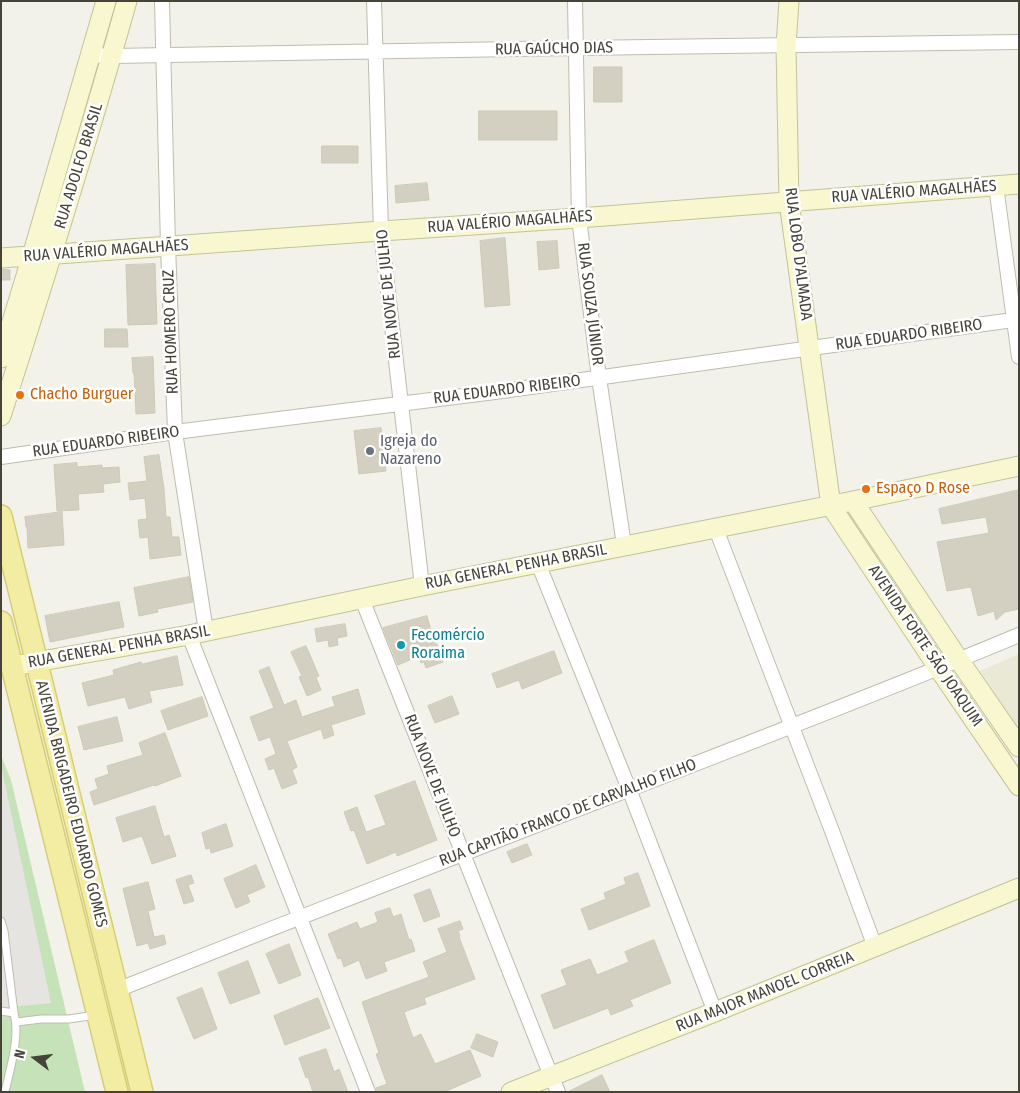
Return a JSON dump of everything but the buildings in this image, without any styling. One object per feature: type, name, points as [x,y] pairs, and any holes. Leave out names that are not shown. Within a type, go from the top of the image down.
[{"type":"main road","name":"AVENIDA BRIGADEIRO EDUARDO GOMES","points":[[1,516],[142,1092]]},
{"type":"main road","name":"AVENIDA BRIGADEIRO EDUARDO GOMES","points":[[2,627],[117,1092]]},
{"type":"street","name":"RUA ADOLFO BRASIL","points":[[1,358],[106,1]]},
{"type":"street","name":"RUA ADOLFO BRASIL","points":[[1,416],[52,256],[127,1]]},
{"type":"street","name":"RUA HOMERO CRUZ","points":[[162,1],[175,432],[198,633],[300,918],[368,1092]]},
{"type":"street","name":"RUA NOVE DE JULHO","points":[[374,1],[381,231],[422,586]]},
{"type":"street","name":"RUA SOUZA JÚNIOR","points":[[575,1],[579,218],[599,378],[624,545]]},
{"type":"street","name":"RUA LOBO D'ALMADA","points":[[789,1],[786,46],[789,202],[832,506]]},
{"type":"street","name":"RUA GAÚCHO DIAS","points":[[90,55],[1019,42]]},
{"type":"street","name":"RUA VALÉRIO MAGALHÃES","points":[[1,258],[52,256],[168,246],[579,218],[1019,184]]},
{"type":"street","points":[[996,186],[1019,357]]},
{"type":"street","name":"RUA EDUARDO RIBEIRO","points":[[1,457],[175,432],[599,378],[1013,320]]},
{"type":"street","name":"RUA GENERAL PENHA BRASIL","points":[[12,666],[198,633],[624,545],[832,506],[1019,466]]},
{"type":"street","name":"AVENIDA FORTE SÃO JOAQUIM","points":[[853,501],[1019,747]]},
{"type":"street","name":"AVENIDA FORTE SÃO JOAQUIM","points":[[832,506],[939,669],[1019,786]]},
{"type":"street","points":[[716,529],[875,947]]},
{"type":"street","points":[[538,563],[716,1012]]},
{"type":"street","name":"RUA NOVE DE JULHO","points":[[362,599],[554,1084]]},
{"type":"street","name":"RUA CAPITÃO FRANCO DE CARVALHO FILHO","points":[[117,990],[1019,636]]},
{"type":"street","name":"RUA MAJOR MANOEL CORREIA","points":[[510,1092],[554,1084],[716,1012],[1019,888]]},
{"type":"lane","points":[[1,921],[16,1022],[13,1056],[4,1092]]},
{"type":"lane","points":[[1,1011],[14,1013]]},
{"type":"lane","points":[[16,1022],[41,1019],[69,1019],[98,1015]]},
{"type":"shaded area","points":[[1019,654],[1019,730],[980,671]]},
{"type":"shaded area","points":[[1,765],[51,1003],[1,1008]]},
{"type":"green space","points":[[1,755],[11,780],[85,1092],[1,1092]]},
{"type":"place","name":"Chacho Burguer","points":[[20,395]]},
{"type":"place","name":"Igreja do Nazareno","points":[[370,451]]},
{"type":"place","name":"Espaço D Rose","points":[[866,489]]},
{"type":"place","name":"Fecomércio Roraima","points":[[401,645]]}]
